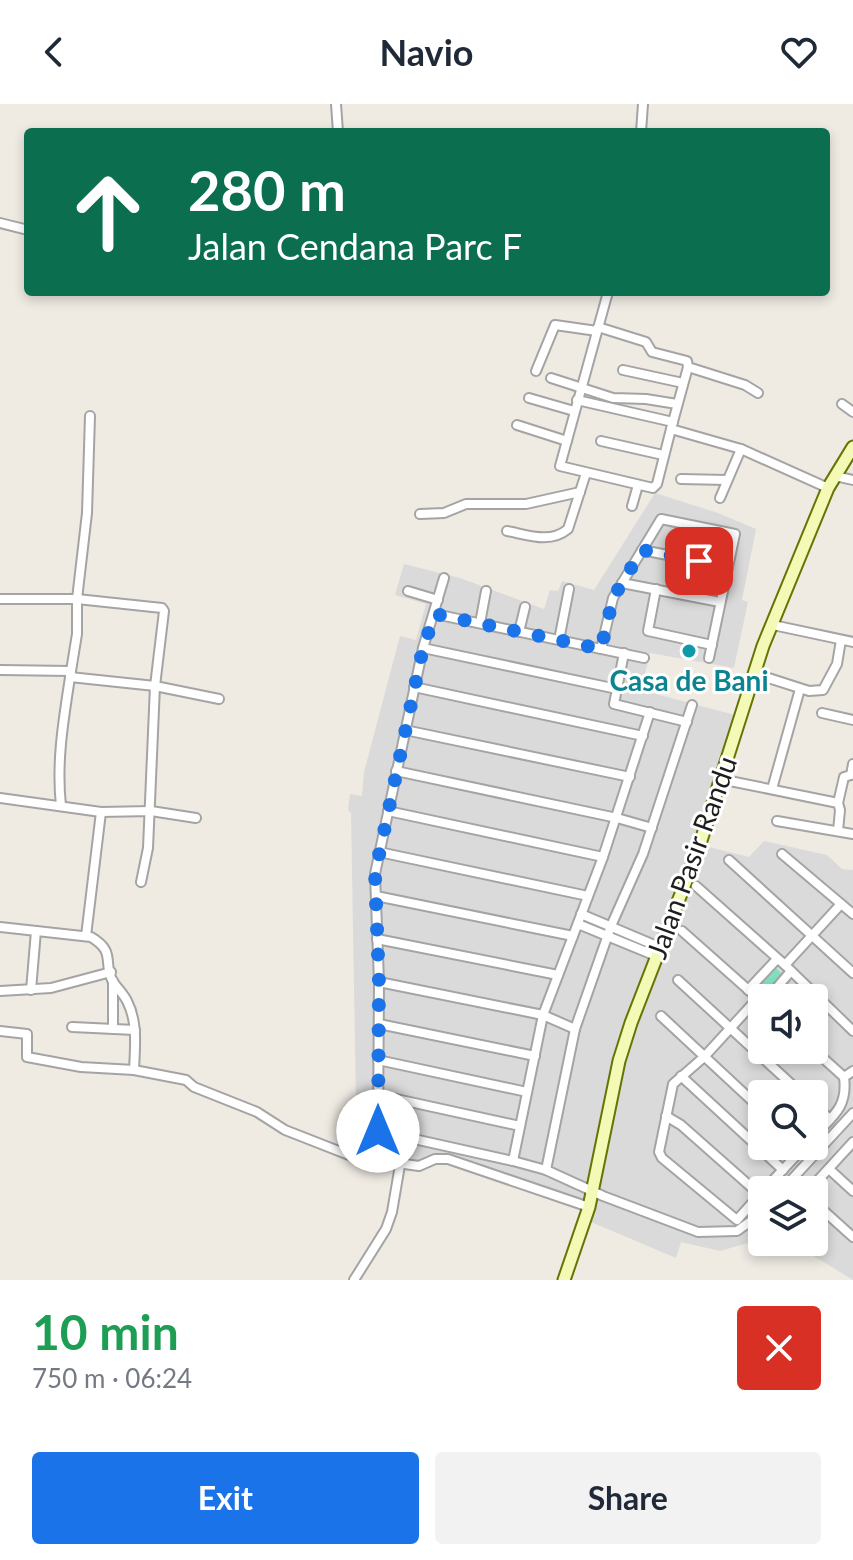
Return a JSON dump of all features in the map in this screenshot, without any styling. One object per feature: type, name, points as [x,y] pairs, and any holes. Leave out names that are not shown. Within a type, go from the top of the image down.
[{"type":"main road","name":"Jalan Pasir Randu","points":[[564,1280],[589,1207],[619,1061],[698,850],[773,625],[828,488],[853,447]]},
{"type":"street","points":[[336,104],[338,128]]},
{"type":"street","points":[[641,128],[643,104]]},
{"type":"street","points":[[0,223],[24,229]]},
{"type":"street","points":[[536,371],[555,325],[597,329],[646,342],[652,352],[685,360],[688,367],[655,487],[560,466],[580,388],[597,329],[607,296]]},
{"type":"street","points":[[688,367],[745,385],[758,393]]},
{"type":"street","points":[[623,370],[683,383]]},
{"type":"street","points":[[551,378],[613,398],[677,404]]},
{"type":"street","points":[[529,398],[574,411]]},
{"type":"street","points":[[577,400],[741,449],[828,488]]},
{"type":"street","points":[[842,404],[853,412]]},
{"type":"street","points":[[61,806],[61,723],[77,634],[77,599],[87,513],[90,416]]},
{"type":"street","points":[[517,425],[567,441]]},
{"type":"street","points":[[601,441],[663,455]]},
{"type":"street","points":[[720,498],[741,449]]},
{"type":"street","points":[[507,531],[542,538],[557,537],[568,529],[586,473]]},
{"type":"street","points":[[835,476],[853,480]]},
{"type":"street","points":[[681,479],[727,480]]},
{"type":"street","points":[[632,506],[638,485]]},
{"type":"street","points":[[420,514],[444,513],[466,504],[526,504],[580,492]]},
{"type":"street","points":[[601,649],[613,598],[661,519],[735,534],[709,658]]},
{"type":"street","points":[[642,550],[728,567]]},
{"type":"street","points":[[444,578],[423,648],[375,874],[379,982],[378,1131],[546,1170],[698,1232],[737,1231],[748,1223]]},
{"type":"street","points":[[622,583],[720,602]]},
{"type":"street","points":[[559,640],[569,589]]},
{"type":"street","points":[[656,589],[648,631],[712,645]]},
{"type":"street","points":[[408,591],[438,600]]},
{"type":"street","points":[[480,623],[486,591]]},
{"type":"street","points":[[0,599],[77,599],[162,608],[164,615],[155,686],[151,811],[141,882]]},
{"type":"street","points":[[519,632],[525,607]]},
{"type":"street","points":[[435,614],[644,658]]},
{"type":"street","points":[[773,625],[853,642]]},
{"type":"street","points":[[756,674],[800,689],[823,690],[837,664],[841,640]]},
{"type":"street","points":[[423,648],[617,689]]},
{"type":"street","points":[[624,653],[614,704],[687,722]]},
{"type":"street","points":[[0,670],[70,674],[219,699]]},
{"type":"street","points":[[414,687],[643,736]]},
{"type":"street","points":[[772,789],[800,689]]},
{"type":"street","points":[[546,1170],[575,1029],[610,931],[643,854],[692,705]]},
{"type":"street","points":[[513,1161],[543,1015],[617,818],[650,712]]},
{"type":"street","points":[[822,713],[853,720]]},
{"type":"street","points":[[405,730],[630,777]]},
{"type":"street","points":[[838,831],[838,803],[844,777],[852,775],[853,764]]},
{"type":"street","points":[[396,771],[652,828]]},
{"type":"street","points":[[720,779],[838,803]]},
{"type":"street","points":[[0,798],[101,812],[151,811],[196,818]]},
{"type":"street","points":[[388,811],[603,857]]},
{"type":"street","points":[[86,936],[101,812]]},
{"type":"street","points":[[777,821],[853,834]]},
{"type":"street","points":[[379,852],[588,896]]},
{"type":"street","points":[[782,854],[853,914]]},
{"type":"street","points":[[729,860],[853,973]]},
{"type":"street","points":[[696,886],[853,1031]]},
{"type":"street","points":[[376,896],[573,936]]},
{"type":"street","points":[[777,984],[841,904]]},
{"type":"street","points":[[581,914],[610,931],[658,952]]},
{"type":"street","points":[[578,924],[610,931]]},
{"type":"street","points":[[0,927],[86,936],[101,943],[109,957],[112,976],[113,1029]]},
{"type":"street","points":[[31,990],[36,931]]},
{"type":"street","points":[[682,931],[748,990]]},
{"type":"street","points":[[377,939],[558,975]]},
{"type":"street","points":[[754,984],[777,959]]},
{"type":"street","points":[[0,991],[51,988],[112,976]]},
{"type":"street","points":[[112,976],[131,1008],[135,1030],[134,1070]]},
{"type":"street","points":[[678,980],[786,1080]]},
{"type":"street","points":[[379,982],[543,1015],[575,1029]]},
{"type":"street","points":[[748,1012],[673,1084],[659,1152],[662,1158],[737,1220],[748,1208]]},
{"type":"street","points":[[661,1016],[748,1097]]},
{"type":"street","points":[[379,1024],[535,1056]]},
{"type":"street","points":[[72,1027],[135,1030]]},
{"type":"street","points":[[0,1031],[27,1034],[27,1057],[81,1067],[134,1070],[186,1080],[194,1087],[257,1112],[285,1130],[354,1157],[419,1166],[435,1159],[448,1159],[589,1207]]},
{"type":"street","points":[[378,1060],[527,1092]]},
{"type":"street","points":[[828,1063],[844,1077],[846,1093],[843,1104],[830,1119]]},
{"type":"street","points":[[844,1077],[853,1071]]},
{"type":"street","points":[[681,1076],[783,1170]]},
{"type":"street","points":[[378,1095],[520,1126]]},
{"type":"street","points":[[795,1176],[853,1113]]},
{"type":"street","points":[[666,1116],[748,1180]]},
{"type":"street","points":[[822,1176],[853,1142]]},
{"type":"street","points":[[777,1176],[791,1160]]},
{"type":"street","points":[[354,1280],[386,1229],[400,1165]]},
{"type":"street","points":[[829,1169],[853,1191]]},
{"type":"street","points":[[828,1215],[853,1237]]},
{"type":"shaded area","points":[[655,493],[756,529],[742,600],[748,602],[734,668],[650,653],[641,690],[735,715],[695,845],[624,1033],[585,1200],[449,1156],[423,1162],[358,1156],[354,1152],[356,1103],[351,813],[348,810],[350,794],[362,796],[364,772],[400,636],[416,640],[426,604],[395,595],[404,564],[460,578],[544,609],[550,590],[558,591],[562,581],[594,590]]},
{"type":"shaded area","points":[[764,841],[827,855],[842,869],[853,870],[853,1280],[814,1256],[828,1256],[828,1176],[748,1176],[748,1243],[720,1251],[681,1242],[676,1258],[591,1222],[625,1058],[705,846],[749,857]]},
{"type":"green space","points":[[775,967],[784,976],[776,984],[759,984]]},
{"type":"place","name":"Casa de Bani","points":[[689,651]]},
{"type":"route","points":[[378,1131],[379,982],[375,874],[423,648],[435,614],[601,649],[613,598],[642,550],[699,561]]}]
